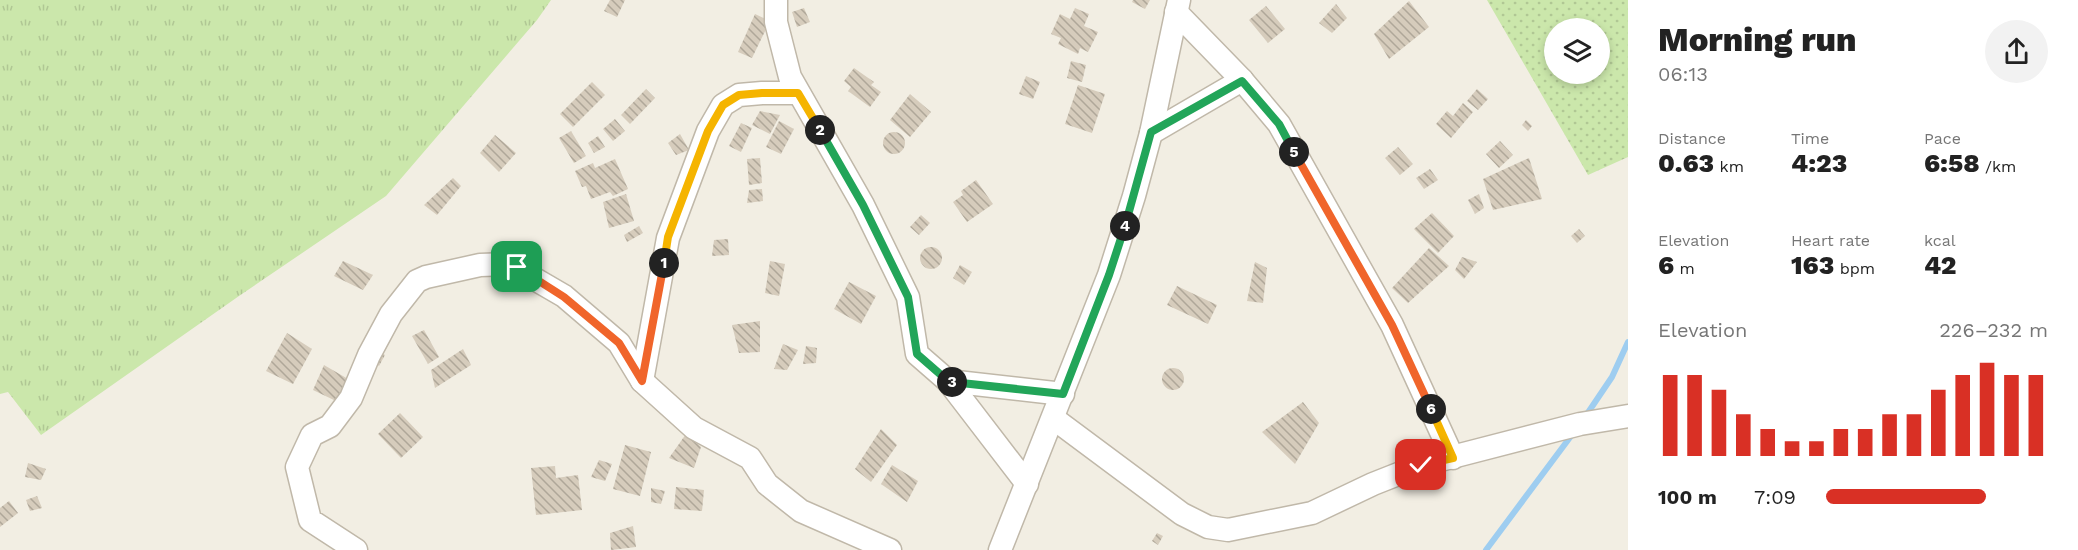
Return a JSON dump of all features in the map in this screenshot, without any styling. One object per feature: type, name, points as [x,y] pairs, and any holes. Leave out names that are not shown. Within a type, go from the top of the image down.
[{"type":"street","points":[[776,0],[776,22],[790,77],[863,205],[908,297],[917,354],[948,381],[1027,484]]},
{"type":"street","points":[[1178,6],[1279,124],[1392,325],[1453,458]]},
{"type":"street","points":[[1000,550],[1109,275],[1151,132],[1178,6]]},
{"type":"street","points":[[1151,132],[1242,81]]},
{"type":"street","points":[[642,381],[668,237],[708,131],[723,105],[739,95],[798,93]]},
{"type":"street","points":[[357,550],[310,520],[297,468],[312,435],[330,426],[351,398],[390,314],[417,281],[480,265],[509,264],[564,297],[619,343],[642,381],[694,428],[750,459],[767,484],[801,512],[890,550]]},
{"type":"street","points":[[948,381],[1063,394]]},
{"type":"street","points":[[1053,418],[1182,514],[1208,527],[1228,530],[1312,513],[1373,484],[1421,465],[1580,424],[1628,416]]},
{"type":"green space","points":[[0,0],[551,0],[537,20],[386,196],[41,435],[8,392],[0,394]]},
{"type":"green space","points":[[1487,0],[1628,0],[1628,157],[1588,175]]},
{"type":"building","points":[[610,0],[625,0],[617,17],[604,11]]},
{"type":"building","points":[[1133,0],[1150,0],[1145,9],[1132,2]]},
{"type":"building","points":[[1409,1],[1429,27],[1389,59],[1374,34]]},
{"type":"building","points":[[1336,4],[1347,18],[1332,33],[1319,23]]},
{"type":"building","points":[[1266,6],[1285,29],[1268,43],[1249,20]]},
{"type":"building","points":[[804,8],[810,22],[797,27],[792,12]]},
{"type":"building","points":[[1075,8],[1089,14],[1084,26],[1098,32],[1088,52],[1080,48],[1078,54],[1058,44],[1061,38],[1051,34],[1060,14],[1070,19]]},
{"type":"building","points":[[755,14],[770,21],[752,58],[738,52]]},
{"type":"building","points":[[1071,61],[1086,65],[1082,82],[1067,78]]},
{"type":"building","points":[[854,68],[874,82],[871,85],[881,92],[870,107],[848,91],[851,87],[844,81]]},
{"type":"building","points":[[1026,76],[1040,82],[1033,99],[1019,94]]},
{"type":"building","points":[[592,82],[605,95],[573,127],[560,114]]},
{"type":"building","points":[[1078,85],[1105,94],[1092,133],[1065,124]]},
{"type":"building","points":[[646,89],[655,98],[630,124],[621,115]]},
{"type":"building","points":[[1477,89],[1488,99],[1478,110],[1467,101]]},
{"type":"building","points":[[910,94],[931,112],[910,137],[890,120]]},
{"type":"building","points":[[1463,103],[1473,112],[1451,138],[1436,124],[1447,111],[1453,116]]},
{"type":"building","points":[[760,111],[780,115],[770,134],[752,125]]},
{"type":"building","points":[[615,119],[625,131],[613,141],[603,129]]},
{"type":"building","points":[[1526,120],[1532,126],[1528,131],[1522,125]]},
{"type":"building","points":[[779,121],[794,129],[781,154],[766,147]]},
{"type":"building","points":[[741,123],[752,128],[741,152],[729,146]]},
{"type":"building","points":[[571,131],[586,156],[574,163],[559,138]]},
{"type":"building","points":[[894,132],[902,135],[905,143],[902,151],[894,154],[886,151],[883,143],[886,135]]},
{"type":"building","points":[[680,134],[689,150],[676,155],[668,143]]},
{"type":"building","points":[[495,135],[516,153],[499,172],[480,153]]},
{"type":"building","points":[[598,136],[605,147],[594,153],[588,143]]},
{"type":"building","points":[[1500,141],[1513,155],[1499,168],[1486,154]]},
{"type":"building","points":[[1398,147],[1413,164],[1400,175],[1385,158]]},
{"type":"building","points":[[760,158],[762,183],[749,185],[747,159]]},
{"type":"building","points":[[1529,158],[1542,199],[1493,210],[1483,179]]},
{"type":"building","points":[[615,159],[628,189],[613,196],[610,192],[591,199],[586,186],[582,187],[575,171],[593,163],[595,168]]},
{"type":"building","points":[[1430,169],[1438,180],[1424,189],[1416,178]]},
{"type":"building","points":[[453,178],[461,186],[437,215],[424,205]]},
{"type":"building","points":[[976,180],[993,204],[967,222],[953,202],[963,195],[961,191]]},
{"type":"building","points":[[762,189],[763,201],[747,203],[749,190]]},
{"type":"building","points":[[626,194],[634,221],[609,228],[603,202]]},
{"type":"building","points":[[1479,194],[1484,208],[1475,214],[1468,200]]},
{"type":"building","points":[[1432,213],[1454,236],[1438,253],[1414,229]]},
{"type":"building","points":[[921,215],[930,223],[919,235],[910,227]]},
{"type":"building","points":[[639,226],[643,233],[627,242],[624,235]]},
{"type":"building","points":[[1579,229],[1585,236],[1577,243],[1571,236]]},
{"type":"building","points":[[728,239],[729,255],[712,256],[714,240]]},
{"type":"building","points":[[931,247],[939,250],[942,258],[939,266],[931,269],[923,266],[920,258],[923,250]]},
{"type":"building","points":[[1429,248],[1449,266],[1408,303],[1392,288]]},
{"type":"building","points":[[1462,257],[1477,262],[1464,279],[1455,270]]},
{"type":"building","points":[[343,261],[373,275],[363,290],[334,276]]},
{"type":"building","points":[[770,261],[785,264],[779,296],[765,293]]},
{"type":"building","points":[[1255,262],[1267,268],[1263,303],[1247,301]]},
{"type":"building","points":[[960,265],[972,272],[964,285],[953,278]]},
{"type":"building","points":[[849,282],[876,296],[861,324],[834,309]]},
{"type":"building","points":[[1177,286],[1217,305],[1208,324],[1167,305]]},
{"type":"building","points":[[760,321],[760,352],[739,353],[732,325]]},
{"type":"building","points":[[424,330],[439,357],[428,364],[412,336]]},
{"type":"building","points":[[287,333],[312,349],[293,384],[266,371]]},
{"type":"building","points":[[783,344],[798,350],[787,370],[774,369]]},
{"type":"building","points":[[806,346],[817,348],[816,363],[803,364]]},
{"type":"building","points":[[463,349],[471,365],[435,388],[431,370]]},
{"type":"building","points":[[380,352],[385,355],[379,366],[374,362]]},
{"type":"building","points":[[324,365],[348,379],[336,401],[313,390]]},
{"type":"building","points":[[1173,368],[1181,371],[1184,379],[1181,387],[1173,390],[1165,387],[1162,379],[1165,371]]},
{"type":"building","points":[[1303,402],[1319,423],[1295,464],[1262,432]]},
{"type":"building","points":[[400,413],[423,437],[401,458],[378,434]]},
{"type":"building","points":[[881,429],[897,445],[871,482],[855,469]]},
{"type":"building","points":[[686,434],[701,447],[694,468],[669,458]]},
{"type":"building","points":[[625,445],[651,452],[640,496],[613,489]]},
{"type":"building","points":[[599,460],[612,464],[605,481],[591,477]]},
{"type":"building","points":[[28,463],[46,469],[41,480],[25,477]]},
{"type":"building","points":[[892,465],[918,481],[907,502],[881,484]]},
{"type":"building","points":[[555,466],[556,478],[578,475],[582,510],[536,515],[531,468]]},
{"type":"building","points":[[676,487],[704,490],[702,511],[674,509]]},
{"type":"building","points":[[651,488],[665,491],[661,504],[651,502]]},
{"type":"building","points":[[37,496],[42,508],[30,511],[26,500]]},
{"type":"building","points":[[9,501],[18,513],[0,527],[0,508]]},
{"type":"building","points":[[633,526],[636,547],[611,550],[610,533]]},
{"type":"building","points":[[1157,533],[1163,536],[1158,545],[1152,541]]},
{"type":"waterway","points":[[1585,417],[1612,377],[1628,342]]},
{"type":"waterway","points":[[1486,550],[1574,432]]},
{"type":"route","points":[[517,267],[564,297],[619,343],[642,381],[668,237],[708,131],[723,105],[739,95],[798,93],[863,205],[908,297],[917,354],[948,381],[1063,394],[1109,275],[1151,132],[1242,81],[1279,124],[1392,325],[1453,458],[1421,465]]}]
